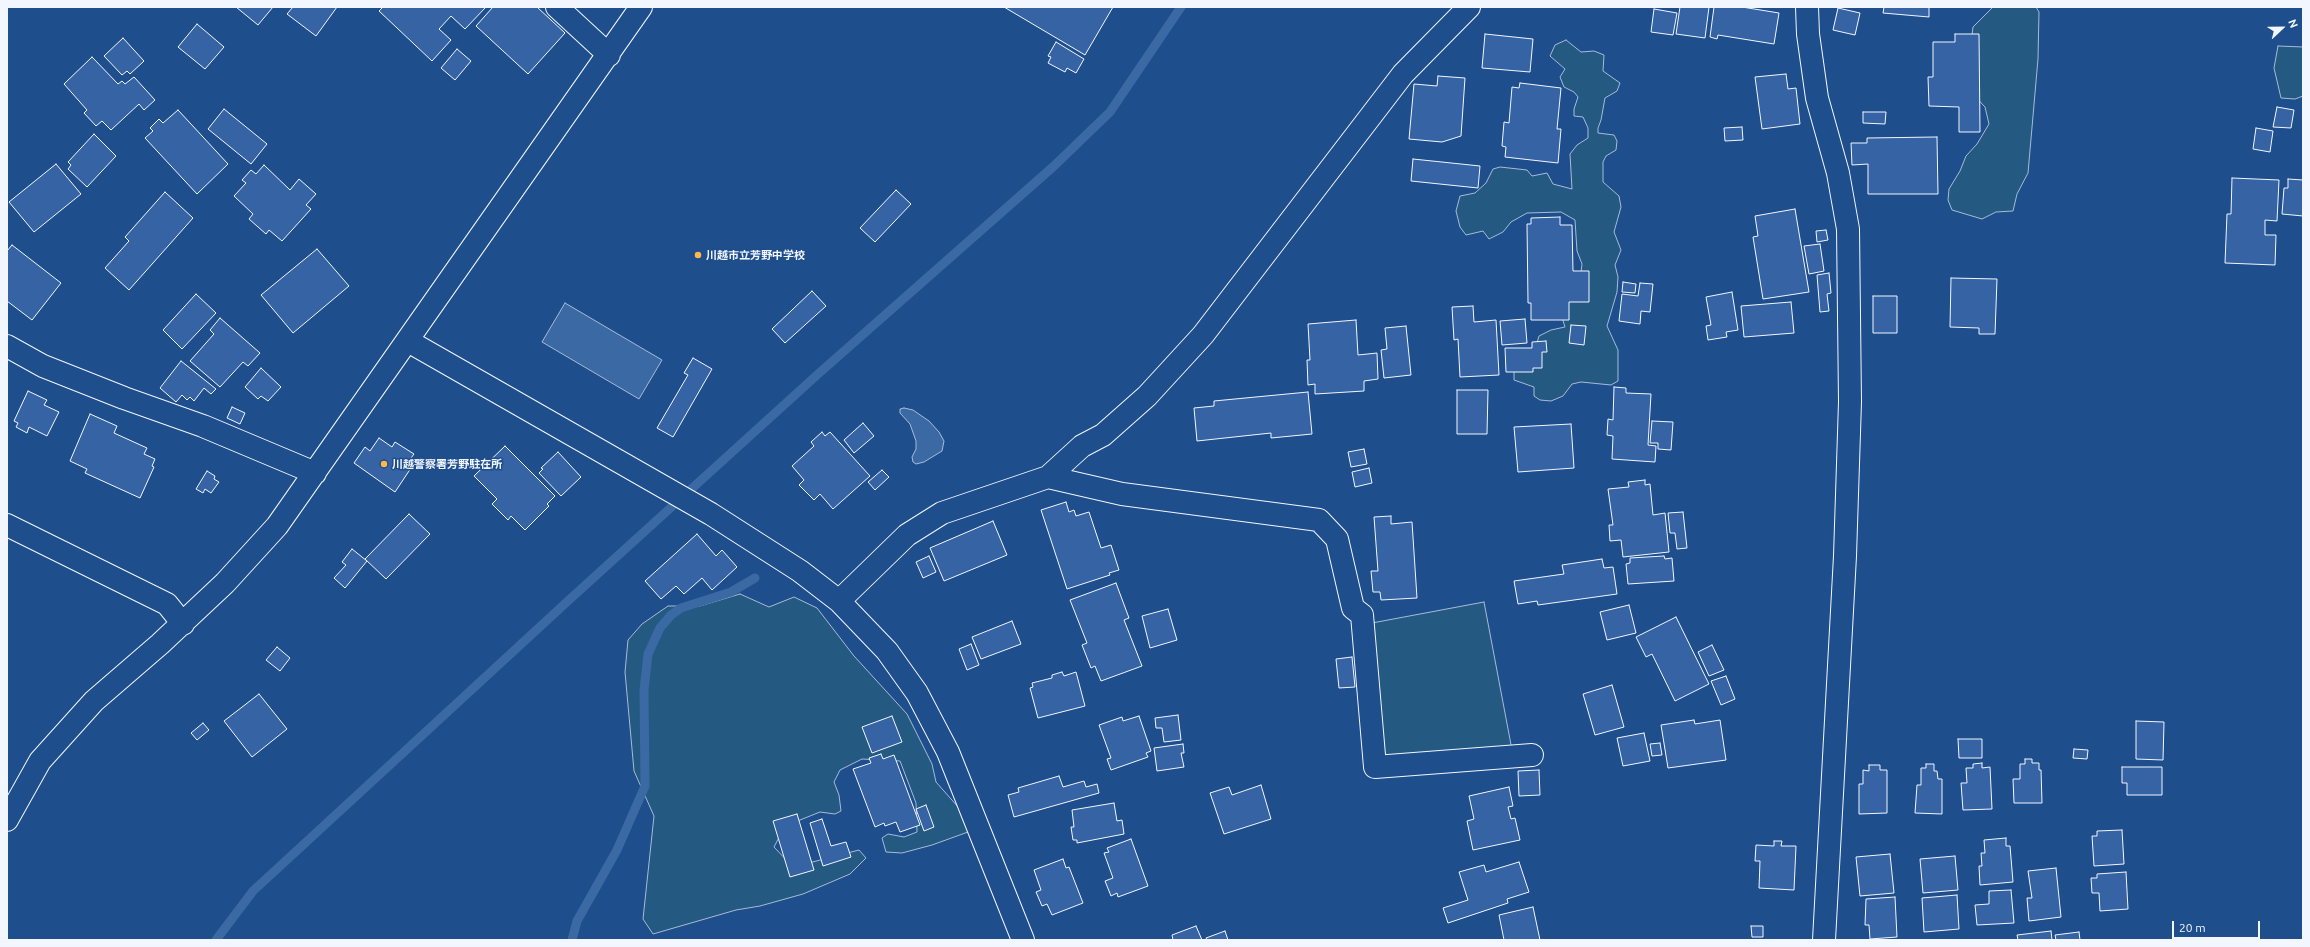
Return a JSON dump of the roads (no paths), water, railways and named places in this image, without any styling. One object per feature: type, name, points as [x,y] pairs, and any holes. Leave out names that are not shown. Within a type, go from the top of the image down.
[{"type":"street","points":[[557,7],[609,55]]},
{"type":"street","points":[[7,820],[40,761],[94,701],[183,624],[226,583],[277,526],[609,55],[641,7]]},
{"type":"street","points":[[839,601],[907,535],[942,513],[1048,477],[1082,446],[1103,435],[1147,396],[1202,335],[1403,74],[1469,7]]},
{"type":"street","points":[[1807,7],[1808,34],[1817,98],[1838,173],[1848,228],[1850,402],[1845,556],[1824,940]]},
{"type":"street","points":[[408,341],[706,512],[800,571],[839,601],[887,651],[917,693],[948,752],[1023,940]]},
{"type":"street","points":[[7,346],[43,366],[124,398],[203,426],[315,473]]},
{"type":"street","points":[[1048,477],[1122,494],[1319,520],[1337,539],[1351,601],[1354,608],[1362,615],[1375,767],[1532,755]]},
{"type":"street","points":[[7,525],[167,604],[183,624]]},
{"type":"waterway","points":[[216,940],[253,891],[569,600],[817,375],[1054,166],[1110,112],[1181,7]]},
{"type":"waterway","points":[[572,940],[577,921],[617,850],[645,786],[644,690],[648,654],[660,628],[671,615],[681,608],[731,592],[755,578]]},
{"type":"place","name":"川越市立芳野中学校","points":[[698,255]]},
{"type":"place","name":"川越警察署芳野駐在所","points":[[384,464]]}]
